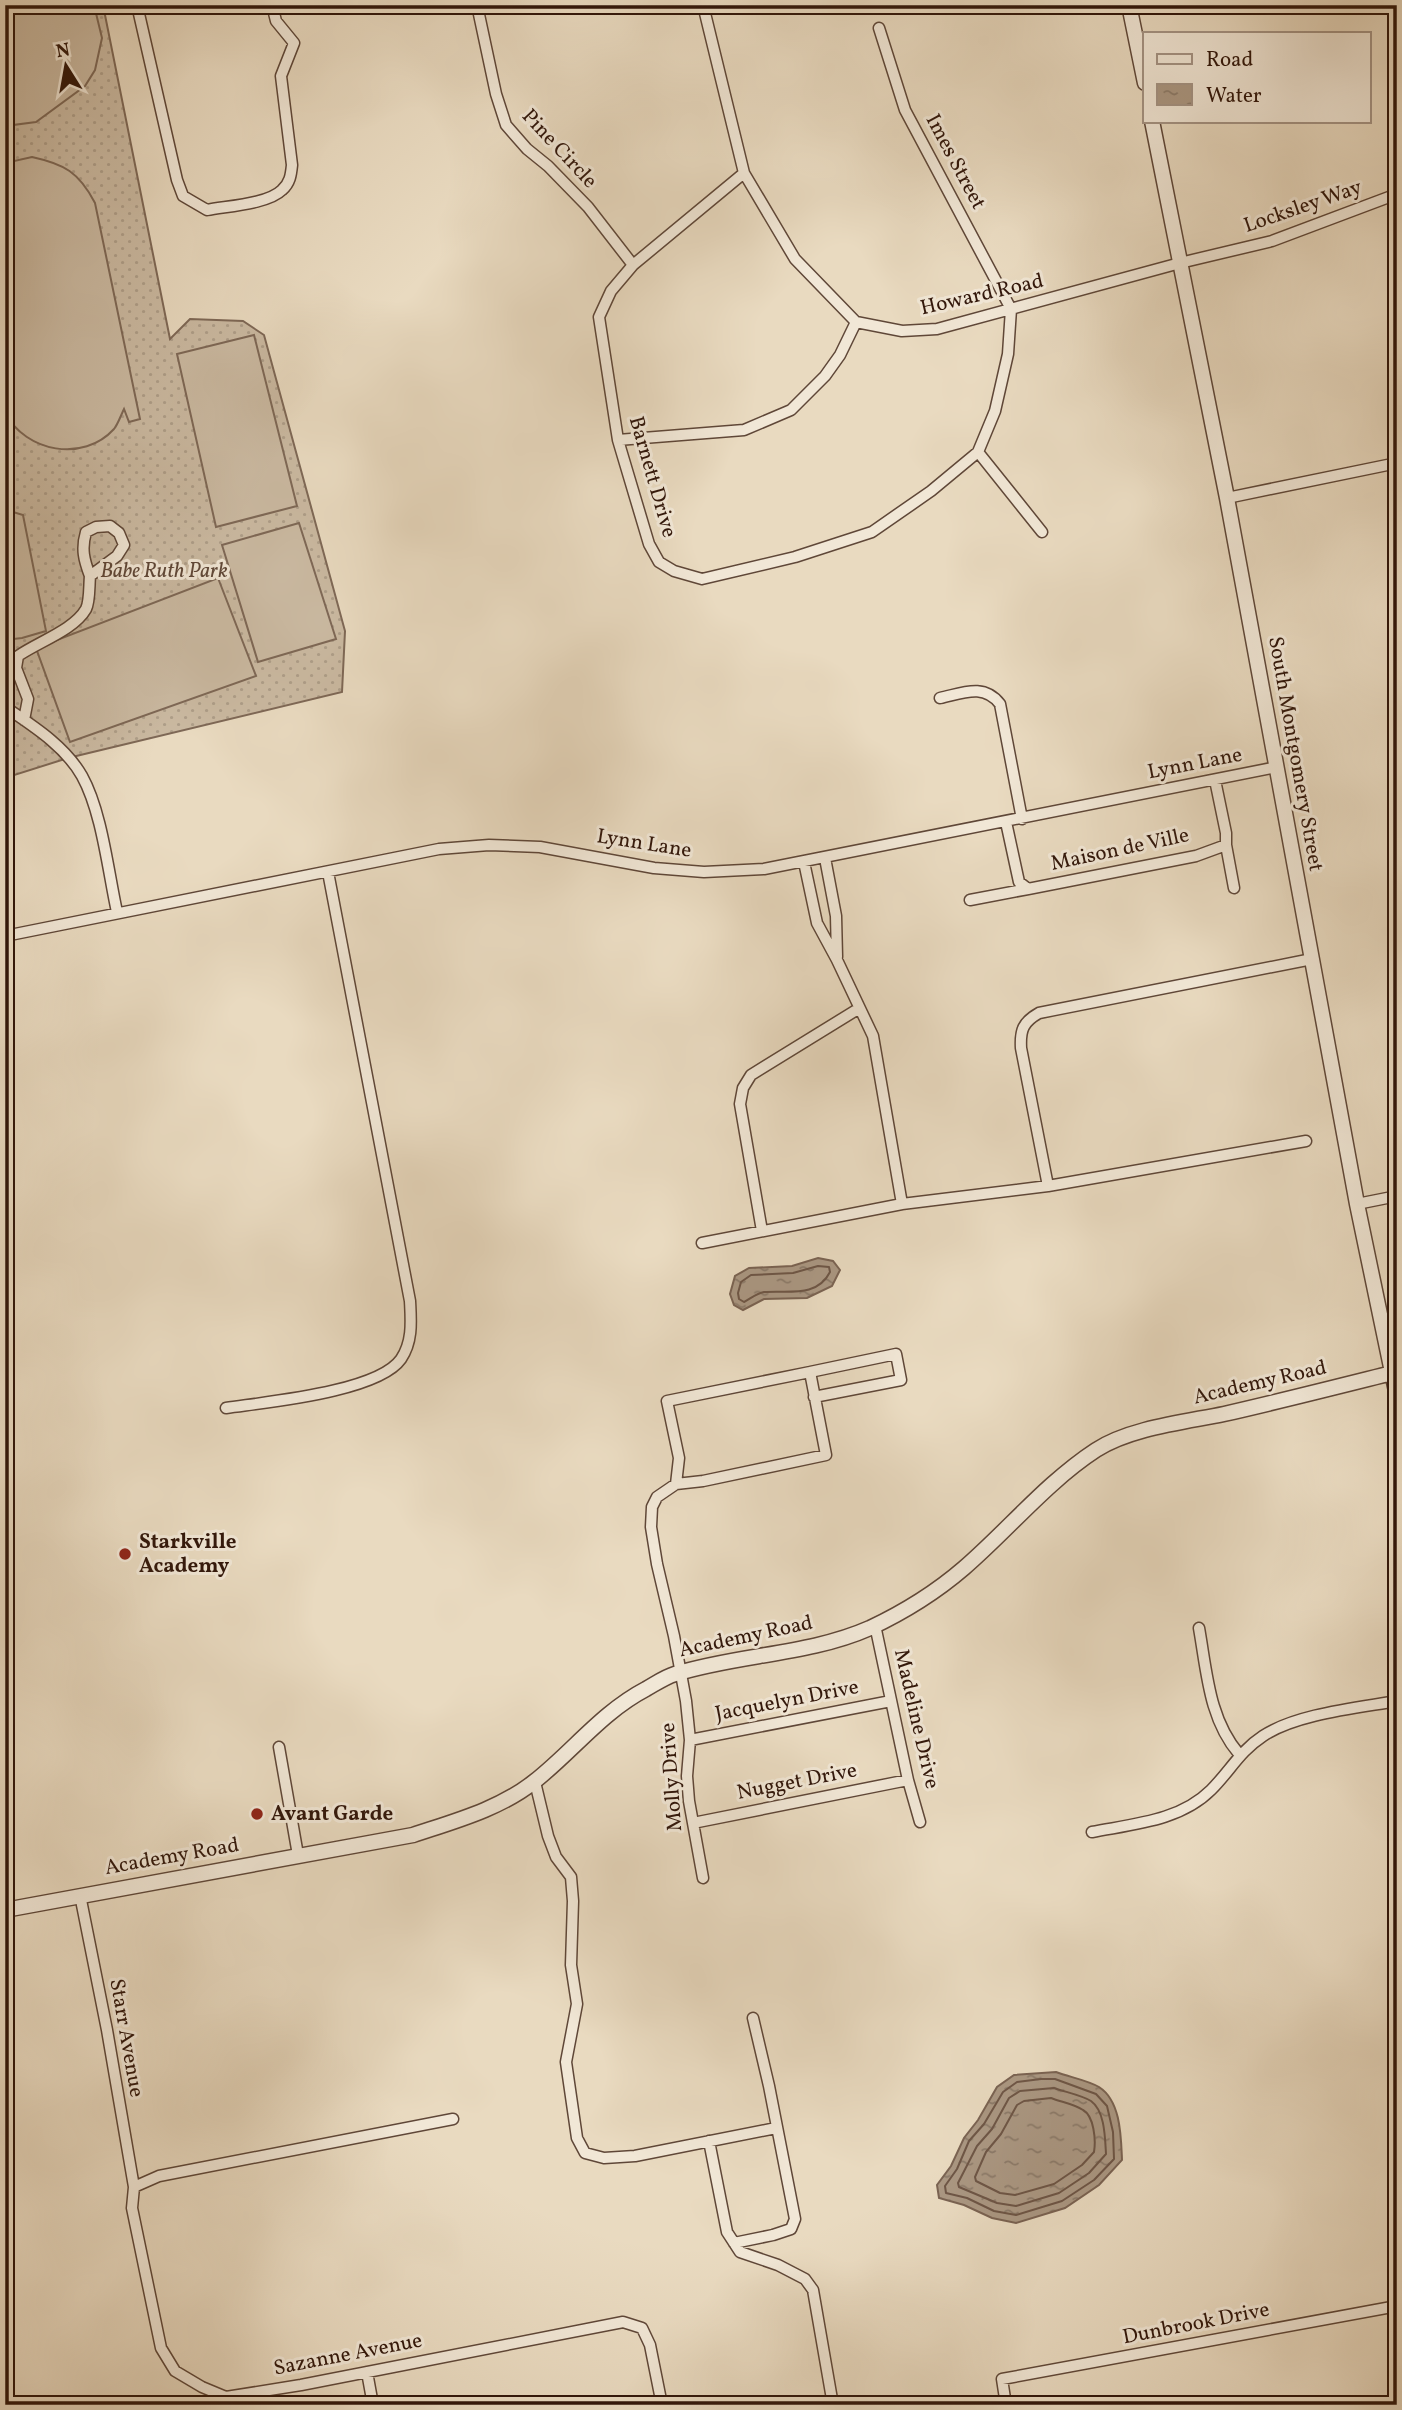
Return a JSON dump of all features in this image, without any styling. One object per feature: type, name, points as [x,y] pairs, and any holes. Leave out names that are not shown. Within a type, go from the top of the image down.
[{"type":"street","points":[[137,5],[177,180],[183,196],[207,210],[265,199],[281,192],[290,180],[292,165],[281,76],[294,43],[276,21],[272,5]]},
{"type":"street","name":"Pine Circle","points":[[477,5],[496,94],[506,125],[527,149],[548,166],[588,207],[632,265]]},
{"type":"street","points":[[618,440],[744,430],[790,410],[825,376],[840,355],[856,322],[795,259],[744,173],[703,5]]},
{"type":"street","points":[[1129,5],[1143,73]]},
{"type":"street","name":"Imes Street","points":[[880,28],[905,110],[1011,309]]},
{"type":"street","name":"South Montgomery Street","points":[[1152,122],[1227,498],[1357,1204],[1397,1395]]},
{"type":"street","name":"Barnett Drive","points":[[744,173],[632,265],[611,291],[599,317],[618,440],[649,544],[659,562],[674,571],[702,579],[795,557],[872,532],[931,491],[978,452],[995,411],[1008,354],[1011,309]]},
{"type":"street","name":"Locksley Way","points":[[1180,263],[1272,241],[1397,194]]},
{"type":"street","name":"Howard Road","points":[[856,322],[902,331],[937,329],[1180,263]]},
{"type":"street","points":[[978,452],[1042,532]]},
{"type":"street","points":[[1227,498],[1397,463]]},
{"type":"street","points":[[24,720],[28,699],[16,668],[18,656],[34,644],[69,626],[87,608],[90,576],[82,545],[86,533],[96,527],[110,526],[119,533],[124,545],[117,556],[90,576]]},
{"type":"street","points":[[940,698],[982,690],[1000,704],[1022,819]]},
{"type":"street","points":[[5,708],[37,729],[81,774],[94,802],[117,912]]},
{"type":"street","name":"Lynn Lane","points":[[5,936],[439,849],[489,845],[540,847],[654,868],[704,872],[764,869],[1276,768]]},
{"type":"street","points":[[1215,780],[1234,887]]},
{"type":"street","name":"Maison de Ville","points":[[1006,822],[1019,882],[1028,889],[1196,856],[1226,845]]},
{"type":"street","points":[[825,858],[836,916],[837,960]]},
{"type":"street","points":[[804,862],[817,923],[873,1037],[902,1204]]},
{"type":"street","points":[[226,1408],[342,1389],[369,1381],[390,1370],[401,1358],[410,1339],[410,1301],[328,872]]},
{"type":"street","points":[[970,900],[1028,889]]},
{"type":"street","points":[[1048,1186],[1021,1048],[1020,1032],[1027,1020],[1039,1013],[1312,959]]},
{"type":"street","points":[[762,1231],[740,1104],[743,1088],[751,1075],[858,1009]]},
{"type":"street","points":[[702,1243],[902,1204],[1048,1186],[1306,1140]]},
{"type":"street","points":[[1357,1204],[1397,1196]]},
{"type":"street","points":[[810,1371],[814,1397],[826,1455],[703,1481],[676,1484],[680,1458],[667,1401],[810,1371],[896,1354],[901,1380],[814,1397]]},
{"type":"street","name":"Academy Road","points":[[5,1910],[413,1835],[501,1802],[535,1782],[593,1726],[631,1697],[673,1675],[724,1661],[807,1647],[875,1625],[922,1601],[964,1569],[1063,1474],[1099,1448],[1129,1435],[1392,1373]]},
{"type":"street","name":"Molly Drive","points":[[676,1484],[657,1497],[652,1507],[650,1527],[681,1673],[690,1740],[687,1776],[703,1878]]},
{"type":"street","name":"Madeline Drive","points":[[875,1625],[908,1780],[920,1822]]},
{"type":"street","points":[[1199,1628],[1213,1707],[1226,1739],[1239,1755]]},
{"type":"street","name":"Jacquelyn Drive","points":[[690,1740],[891,1700]]},
{"type":"street","points":[[1092,1832],[1152,1821],[1187,1808],[1211,1790],[1239,1755],[1264,1735],[1292,1722],[1397,1701]]},
{"type":"street","points":[[279,1747],[298,1855]]},
{"type":"street","name":"Nugget Drive","points":[[693,1823],[908,1780]]},
{"type":"street","points":[[535,1782],[552,1847],[571,1877],[571,1965],[577,2004],[566,2062],[577,2138],[586,2153],[604,2158],[635,2156],[776,2128]]},
{"type":"street","name":"Starr Avenue","points":[[80,1895],[134,2187]]},
{"type":"street","points":[[734,2243],[773,2235],[791,2228],[795,2219],[769,2086],[752,2018]]},
{"type":"street","points":[[134,2187],[159,2176],[453,2119]]},
{"type":"street","points":[[709,2141],[727,2232],[740,2252],[778,2265],[805,2279],[813,2290],[833,2405]]},
{"type":"street","name":"Sazanne Avenue","points":[[134,2187],[132,2208],[161,2348],[175,2371],[226,2401],[623,2322],[642,2328],[650,2345],[662,2405]]},
{"type":"street","name":"Dunbrook Drive","points":[[1006,2405],[1002,2379],[1397,2306]]},
{"type":"street","points":[[367,2372],[373,2405]]},
{"type":"green space","name":"Babe Ruth Park","points":[[5,5],[103,5],[170,339],[190,319],[243,321],[264,335],[345,631],[342,692],[68,758],[5,778]]},
{"type":"green space","points":[[5,5],[94,5],[102,38],[95,70],[85,86],[36,122],[5,126]]},
{"type":"green space","points":[[32,157],[70,171],[83,184],[95,203],[140,419],[129,422],[124,409],[114,429],[101,440],[71,449],[41,444],[27,437],[14,426],[5,413],[5,163]]},
{"type":"green space","points":[[254,335],[297,506],[216,527],[177,354]]},
{"type":"green space","points":[[5,513],[23,515],[46,631],[5,640]]},
{"type":"green space","points":[[299,523],[336,639],[258,662],[222,545]]},
{"type":"green space","points":[[218,578],[256,676],[70,742],[36,648]]},
{"type":"water","points":[[818,1258],[833,1261],[840,1270],[832,1286],[807,1298],[764,1299],[743,1310],[734,1305],[730,1294],[735,1276],[749,1268],[792,1266]]},
{"type":"water","points":[[1056,2072],[1099,2087],[1112,2101],[1116,2110],[1122,2160],[1099,2185],[1065,2208],[1016,2223],[992,2218],[964,2205],[939,2198],[937,2185],[997,2087],[1014,2075]]},
{"type":"place","name":"Starkville Academy","points":[[125,1554]]},
{"type":"place","name":"Avant Garde","points":[[257,1814]]}]
